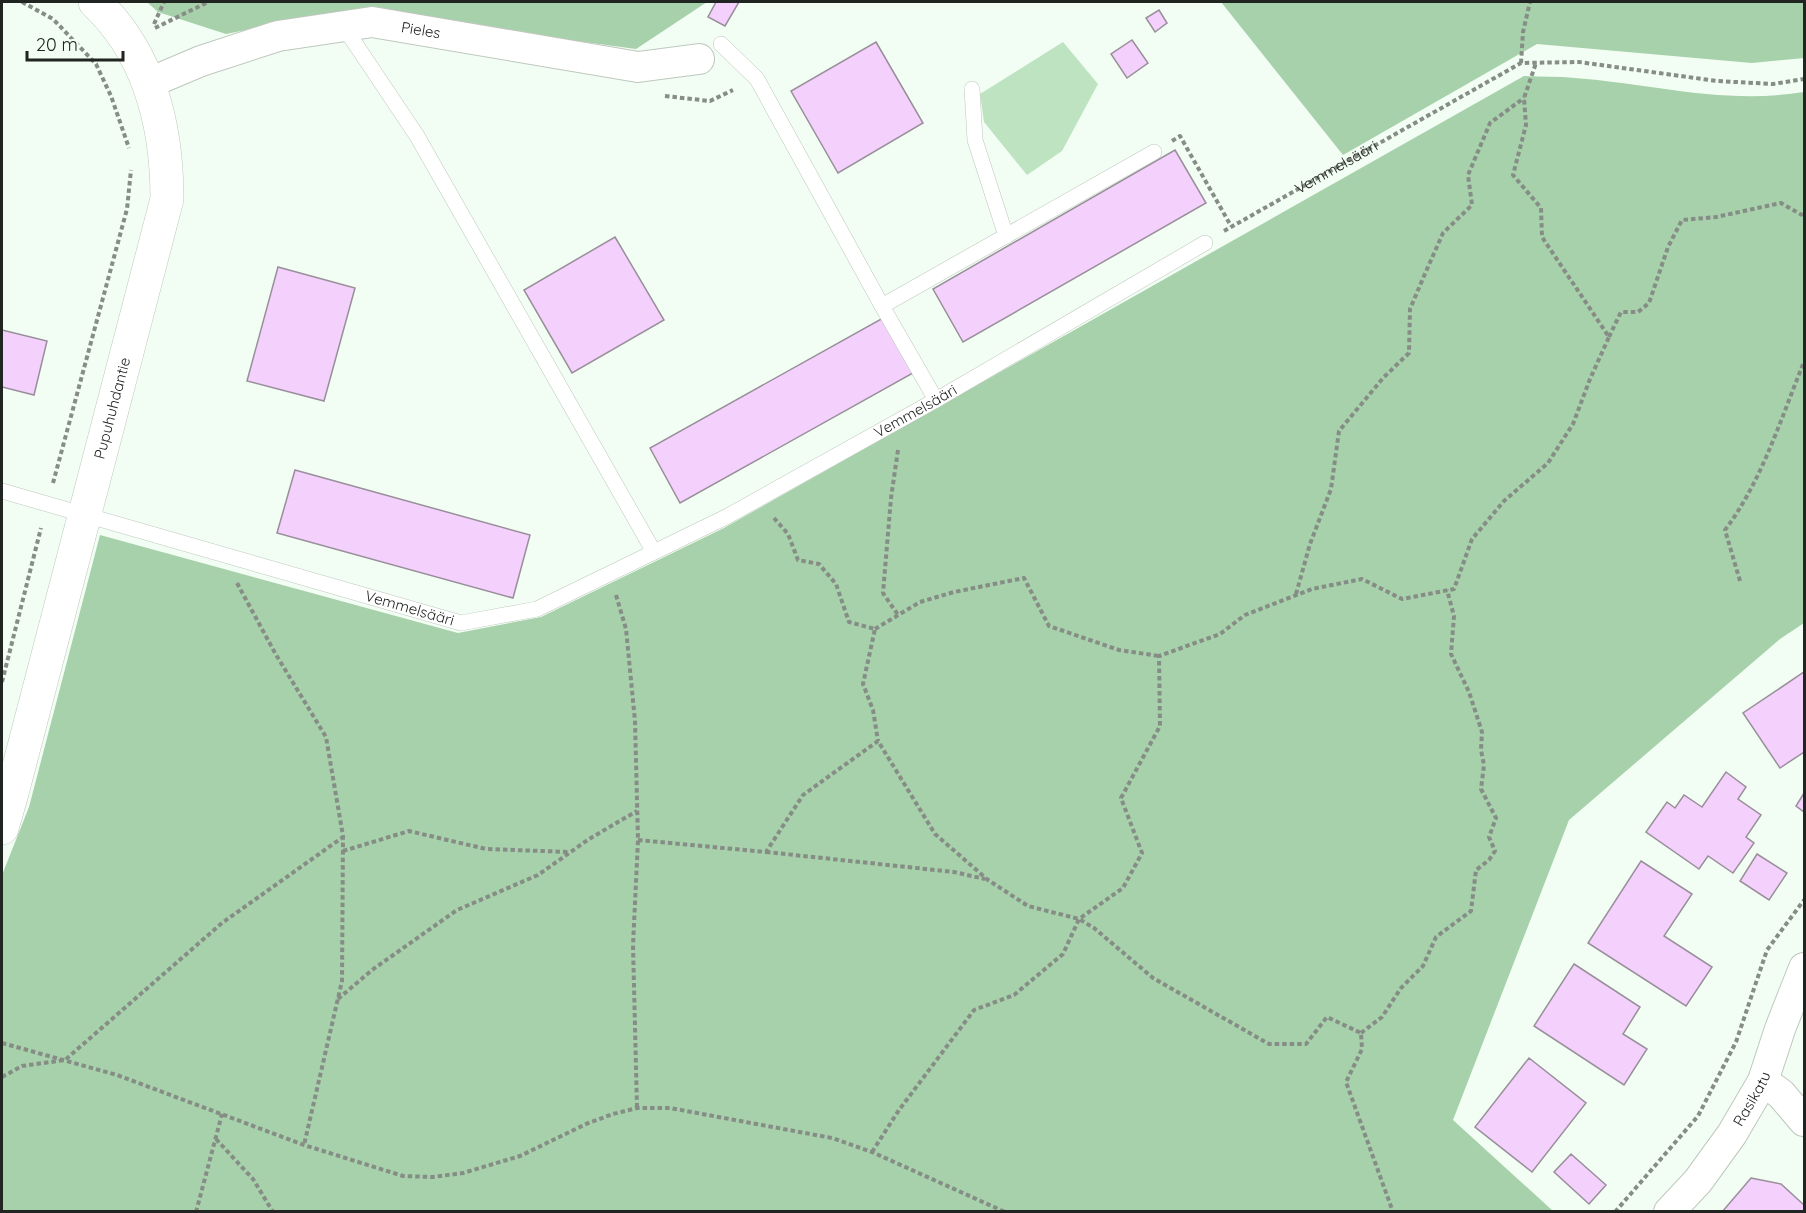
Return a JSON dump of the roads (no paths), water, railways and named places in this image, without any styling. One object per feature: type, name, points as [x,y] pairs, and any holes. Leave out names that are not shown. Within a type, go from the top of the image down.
[{"type":"street","name":"Pupuhuhdantie","points":[[2,828],[167,199],[167,165],[162,125],[149,83],[130,42],[95,2]]},
{"type":"street","name":"Pieles","points":[[149,83],[201,61],[278,36],[372,22],[638,67],[710,52]]},
{"type":"street","name":"Rasikatu","points":[[1669,1212],[1712,1162],[1732,1134],[1763,1081],[1804,968]]},
{"type":"street","points":[[1763,1081],[1781,1094],[1804,1121]]},
{"type":"lane","points":[[344,27],[417,136],[654,552]]},
{"type":"lane","points":[[710,52],[756,80],[882,306],[932,402]]},
{"type":"lane","points":[[972,89],[975,140],[1006,236]]},
{"type":"lane","points":[[882,306],[1154,152]]},
{"type":"lane","name":"Vemmelsääri","points":[[2,491],[461,622],[537,609],[726,517],[932,402],[1205,243]]}]
